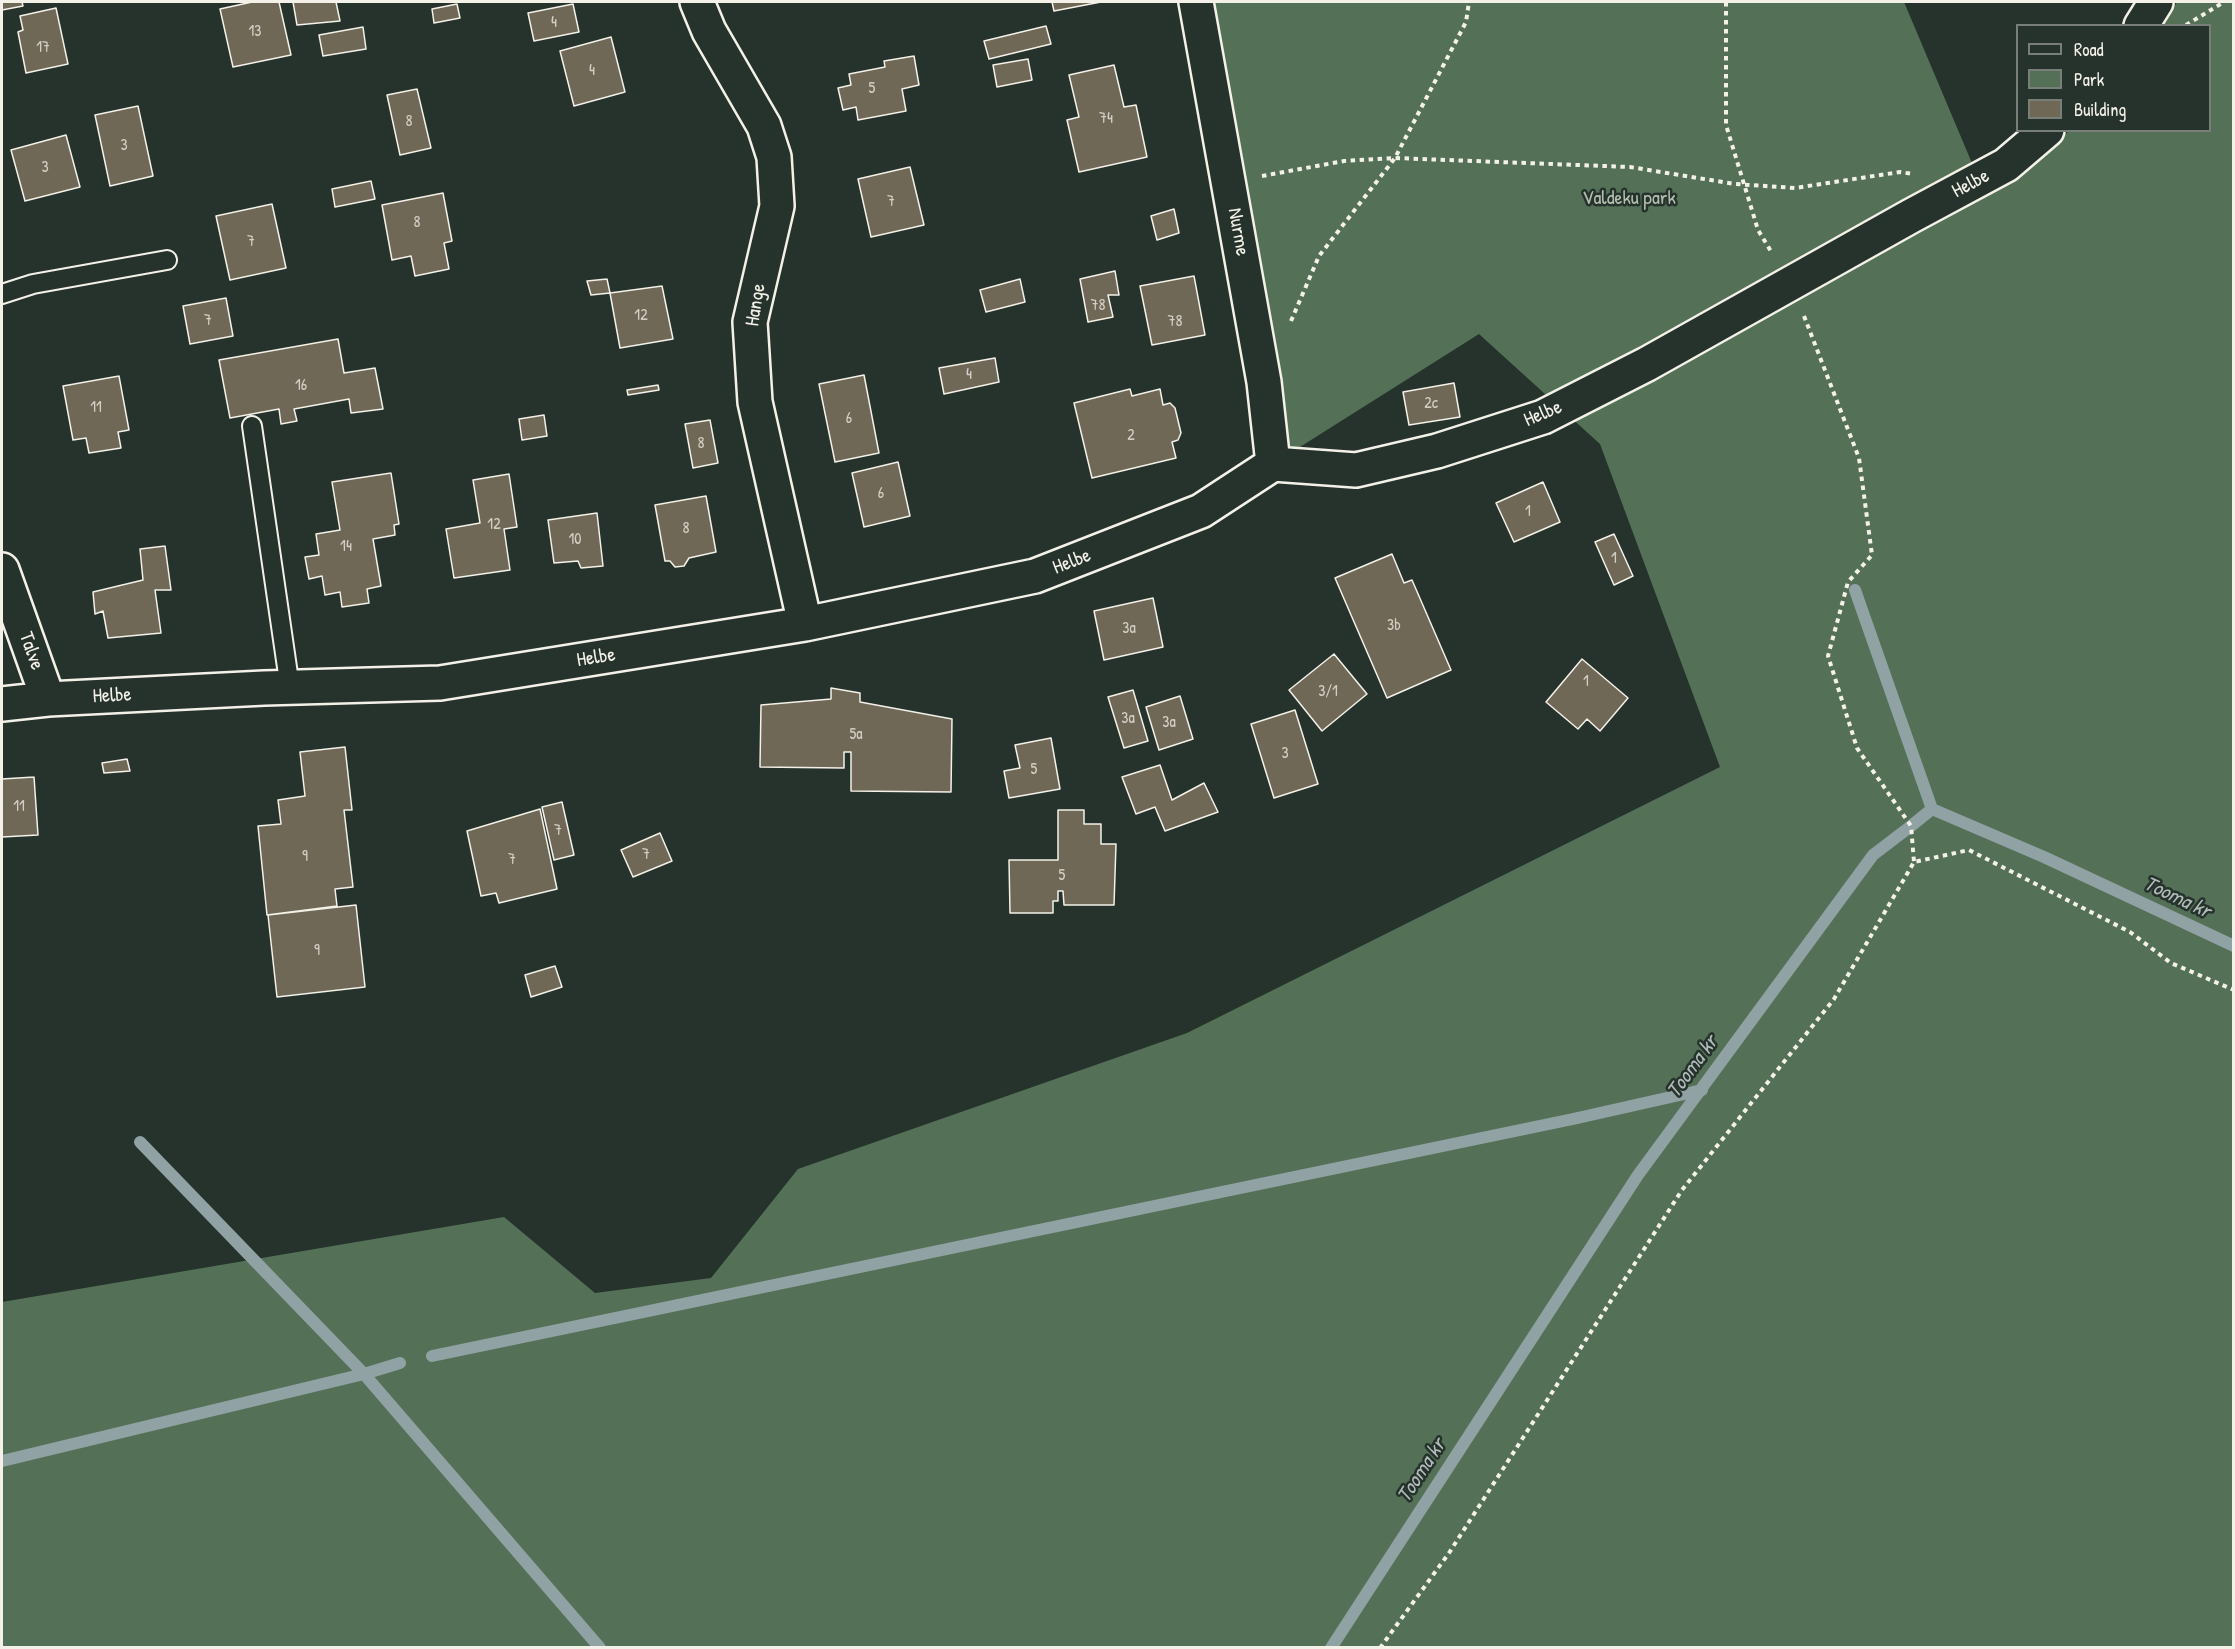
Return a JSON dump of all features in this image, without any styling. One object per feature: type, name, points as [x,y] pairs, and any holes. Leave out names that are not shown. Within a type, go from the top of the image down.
[{"type":"street","name":"Hange","points":[[697,2],[709,31],[764,126],[774,157],[777,206],[750,322],[755,402],[806,624]]},
{"type":"street","name":"Nurme","points":[[1196,2],[1264,382],[1273,464]]},
{"type":"street","points":[[2142,24],[2156,2]]},
{"type":"street","name":"Helbe","points":[[2,704],[48,699],[440,683],[806,624],[1035,576],[1201,511],[1273,464],[1356,470],[1437,451],[1543,417],[1647,364],[2006,165],[2045,132]]},
{"type":"street","name":"Talve","points":[[2,570],[48,699]]},
{"type":"lane","points":[[2,294],[33,284],[167,260]]},
{"type":"lane","points":[[252,426],[290,688]]},
{"type":"path","points":[[1287,330],[1319,256],[1395,158],[1466,22],[1469,2]]},
{"type":"path","points":[[1380,1647],[1449,1553],[1682,1190],[1834,999],[1914,862],[1911,826],[1857,748],[1828,656],[1848,582],[1872,555],[1859,458],[1791,284],[1758,230],[1726,124],[1726,2]]},
{"type":"path","points":[[2189,24],[2224,2]]},
{"type":"path","points":[[1228,182],[1344,161],[1395,158],[1630,167],[1744,185],[1794,188],[1900,172],[1969,185]]},
{"type":"path","points":[[1914,862],[1969,850],[2130,932],[2171,963],[2234,990]]},
{"type":"green space","name":"Valdeku park","points":[[1196,2],[1904,2],[1985,194],[2028,168],[2068,132],[2211,132],[2211,24],[2164,24],[2177,2],[2233,2],[2233,1647],[2,1648],[2,1302],[504,1217],[595,1293],[711,1278],[798,1169],[1187,1033],[1720,767],[1600,444],[1479,334],[1273,464]]},
{"type":"building","points":[[2,2],[22,2],[23,6],[2,10]]},
{"type":"building","points":[[252,2],[279,2],[291,55],[233,67],[220,9]]},
{"type":"building","points":[[293,2],[336,2],[340,21],[297,25]]},
{"type":"building","points":[[1052,2],[1101,2],[1054,11]]},
{"type":"building","points":[[457,4],[460,18],[434,23],[432,9]]},
{"type":"building","points":[[573,4],[579,32],[534,41],[528,13]]},
{"type":"building","points":[[56,8],[68,64],[26,73],[18,32],[23,30],[20,16]]},
{"type":"building","points":[[1046,26],[1051,44],[989,59],[984,41]]},
{"type":"building","points":[[363,27],[366,49],[323,56],[319,35]]},
{"type":"building","points":[[611,37],[625,92],[574,106],[560,51]]},
{"type":"building","points":[[914,56],[919,85],[902,89],[906,111],[858,120],[856,107],[843,110],[838,88],[851,85],[849,74],[885,67],[884,61]]},
{"type":"building","points":[[1028,59],[1032,80],[997,87],[993,65]]},
{"type":"building","points":[[1114,65],[1124,107],[1136,105],[1147,157],[1079,172],[1067,120],[1079,117],[1069,75]]},
{"type":"building","points":[[417,89],[431,148],[400,155],[387,95]]},
{"type":"building","points":[[138,106],[153,176],[110,186],[95,115]]},
{"type":"building","points":[[66,135],[80,187],[25,201],[11,150]]},
{"type":"building","points":[[910,167],[924,225],[871,237],[858,179]]},
{"type":"building","points":[[371,181],[375,199],[335,207],[332,189]]},
{"type":"building","points":[[443,193],[452,241],[444,243],[449,269],[415,276],[411,256],[392,260],[382,205]]},
{"type":"building","points":[[272,204],[286,268],[230,280],[216,216]]},
{"type":"building","points":[[1174,209],[1179,233],[1157,240],[1151,216]]},
{"type":"building","points":[[1115,271],[1119,295],[1108,295],[1113,317],[1088,322],[1080,279]]},
{"type":"building","points":[[1194,276],[1205,335],[1152,345],[1140,286]]},
{"type":"building","points":[[607,279],[610,293],[591,295],[587,281]]},
{"type":"building","points":[[1020,279],[1025,302],[986,312],[980,290]]},
{"type":"building","points":[[662,286],[673,339],[620,348],[610,293]]},
{"type":"building","points":[[226,298],[233,336],[190,344],[183,306]]},
{"type":"building","points":[[338,339],[344,373],[375,368],[383,409],[351,413],[349,399],[294,409],[297,421],[281,424],[279,409],[230,418],[219,360]]},
{"type":"building","points":[[995,358],[999,382],[944,394],[939,368]]},
{"type":"building","points":[[864,375],[879,453],[835,462],[819,384]]},
{"type":"building","points":[[119,376],[129,430],[118,432],[121,448],[89,453],[86,438],[73,440],[63,386]]},
{"type":"building","points":[[1454,383],[1460,417],[1409,425],[1403,392]]},
{"type":"building","points":[[658,385],[659,390],[628,395],[627,390]]},
{"type":"building","points":[[1130,389],[1132,396],[1160,389],[1163,405],[1170,403],[1175,408],[1181,433],[1178,440],[1172,442],[1176,458],[1092,478],[1074,403]]},
{"type":"building","points":[[544,415],[547,436],[522,440],[519,419]]},
{"type":"building","points":[[710,420],[718,463],[693,468],[685,424]]},
{"type":"building","points":[[898,462],[910,516],[864,527],[852,473]]},
{"type":"building","points":[[391,473],[399,524],[394,525],[395,535],[373,539],[381,586],[367,589],[369,603],[342,607],[340,592],[325,595],[322,576],[309,579],[305,557],[319,555],[316,534],[340,530],[332,482]]},
{"type":"building","points":[[509,474],[517,527],[504,529],[510,570],[454,578],[446,529],[480,523],[473,480]]},
{"type":"building","points":[[1543,482],[1560,522],[1514,542],[1496,503]]},
{"type":"building","points":[[706,496],[716,552],[689,558],[684,566],[675,567],[670,561],[665,561],[655,505]]},
{"type":"building","points":[[597,513],[603,566],[581,568],[578,561],[554,563],[548,520]]},
{"type":"building","points":[[1614,534],[1633,576],[1614,585],[1595,542]]},
{"type":"building","points":[[165,546],[171,590],[155,590],[161,633],[108,638],[103,611],[95,614],[93,592],[143,580],[140,549]]},
{"type":"building","points":[[1392,554],[1404,583],[1412,580],[1451,670],[1387,698],[1335,578]]},
{"type":"building","points":[[1153,598],[1163,647],[1104,660],[1094,611]]},
{"type":"building","points":[[1334,654],[1367,694],[1322,731],[1289,690]]},
{"type":"building","points":[[1582,659],[1628,698],[1600,731],[1587,719],[1578,729],[1546,702]]},
{"type":"building","points":[[831,688],[860,693],[860,702],[952,719],[951,792],[851,791],[851,752],[844,752],[844,768],[760,767],[761,705],[831,699]]},
{"type":"building","points":[[1133,690],[1148,741],[1124,748],[1108,697]]},
{"type":"building","points":[[1180,696],[1193,739],[1159,750],[1146,707]]},
{"type":"building","points":[[1295,710],[1318,784],[1274,798],[1251,724]]},
{"type":"building","points":[[1051,738],[1060,789],[1009,798],[1004,771],[1020,768],[1015,745]]},
{"type":"building","points":[[345,747],[352,810],[344,810],[353,887],[335,889],[337,906],[267,915],[258,826],[281,824],[278,800],[305,796],[300,752]]},
{"type":"building","points":[[127,759],[130,771],[104,773],[102,763]]},
{"type":"building","points":[[1160,765],[1172,800],[1204,783],[1218,812],[1165,831],[1155,807],[1136,814],[1122,777]]},
{"type":"building","points":[[34,777],[38,835],[2,837],[2,779]]},
{"type":"building","points":[[562,802],[574,855],[554,860],[542,807]]},
{"type":"building","points":[[540,809],[557,889],[499,903],[496,893],[481,896],[467,831]]},
{"type":"building","points":[[1058,810],[1084,810],[1084,824],[1101,824],[1101,844],[1116,844],[1114,905],[1064,905],[1063,891],[1058,891],[1058,901],[1053,901],[1053,913],[1010,913],[1009,860],[1058,860]]},
{"type":"building","points":[[660,833],[672,861],[633,877],[621,850]]},
{"type":"building","points":[[356,905],[365,987],[277,997],[268,915]]},
{"type":"building","points":[[555,966],[562,987],[531,997],[525,975]]},
{"type":"waterway","points":[[1855,590],[1932,809]]},
{"type":"waterway","name":"Tooma kr","points":[[1331,1648],[1638,1175],[1873,855],[1932,809],[2044,857],[2234,946]]},
{"type":"waterway","points":[[432,1356],[1573,1119],[1702,1090]]},
{"type":"waterway","points":[[140,1142],[364,1374],[600,1648]]},
{"type":"waterway","points":[[2,1461],[364,1374],[400,1363]]}]
